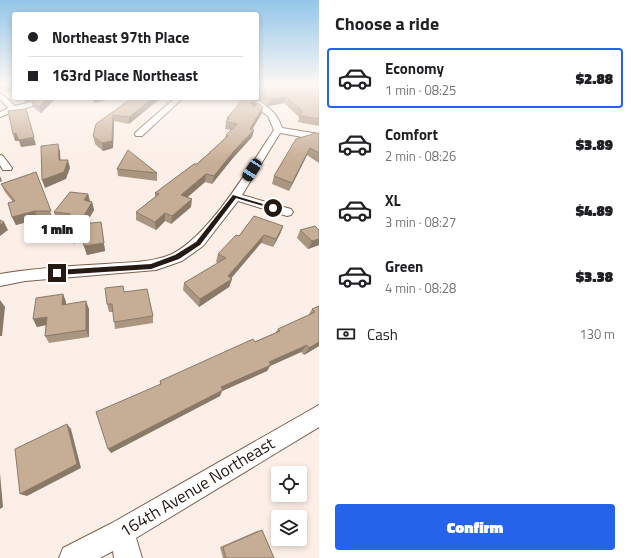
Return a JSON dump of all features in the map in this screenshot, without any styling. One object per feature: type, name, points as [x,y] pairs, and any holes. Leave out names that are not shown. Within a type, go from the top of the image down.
[{"type":"street","points":[[139,134],[165,111]]},
{"type":"street","points":[[0,280],[25,275],[151,266],[177,257],[198,243],[235,196],[278,130],[276,120],[268,111]]},
{"type":"street","points":[[278,130],[319,137]]},
{"type":"street","points":[[0,158],[7,168]]},
{"type":"street","points":[[235,196],[287,212]]},
{"type":"street","name":"164th Avenue Northeast","points":[[73,558],[121,532],[319,415]]},
{"type":"street","points":[[121,532],[128,558]]},
{"type":"building","points":[[8,111],[27,111],[34,137],[19,140],[16,133],[13,134]]},
{"type":"building","points":[[114,111],[137,111],[129,117],[113,115],[112,141],[102,143],[93,136],[96,124]]},
{"type":"building","points":[[233,111],[261,111],[250,129],[254,130],[234,151],[214,176],[206,174],[181,195],[192,199],[172,216],[165,213],[155,222],[136,212],[159,194],[155,193],[194,164],[197,164],[228,136],[226,135],[237,124],[226,122],[229,118],[227,118]]},
{"type":"building","points":[[302,111],[319,111],[319,119],[300,116]]},
{"type":"building","points":[[316,133],[319,134],[319,153],[310,148],[292,183],[274,176],[296,139]]},
{"type":"building","points":[[58,144],[59,160],[68,160],[64,172],[42,180],[41,146]]},
{"type":"building","points":[[128,150],[157,173],[117,169]]},
{"type":"building","points":[[36,172],[51,211],[35,211],[12,217],[8,203],[15,201],[1,184]]},
{"type":"building","points":[[70,192],[88,194],[84,200],[92,202],[72,236],[70,214],[54,212]]},
{"type":"building","points":[[254,216],[283,226],[276,239],[264,235],[228,276],[232,279],[200,299],[184,283],[226,258],[218,254],[236,235],[239,236]]},
{"type":"building","points":[[101,222],[104,243],[84,246],[81,224]]},
{"type":"building","points":[[315,226],[319,230],[319,239],[312,241],[300,230]]},
{"type":"building","points":[[123,286],[124,292],[147,289],[153,316],[114,322],[112,304],[107,304],[105,288]]},
{"type":"building","points":[[63,294],[62,305],[86,301],[86,330],[45,336],[47,317],[33,319],[36,298]]},
{"type":"building","points":[[319,306],[319,342],[309,348],[307,345],[269,362],[271,365],[221,387],[223,390],[108,449],[96,412],[161,384],[160,381],[253,339],[255,342],[280,331],[278,329],[315,312],[312,309]]},
{"type":"building","points":[[67,424],[77,464],[20,494],[15,449]]},
{"type":"building","points":[[262,530],[274,558],[226,558],[223,547]]},
{"type":"route","points":[[57,273],[151,266],[177,257],[198,243],[235,196],[273,208]]}]
